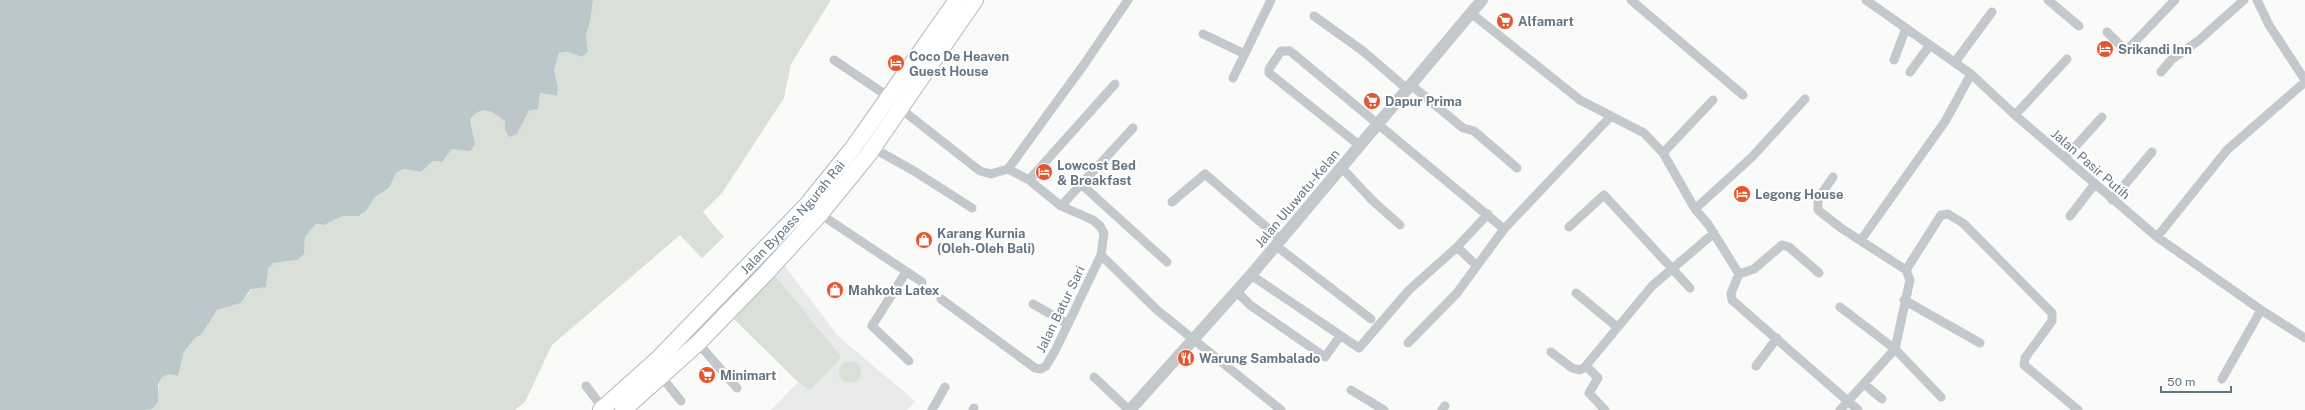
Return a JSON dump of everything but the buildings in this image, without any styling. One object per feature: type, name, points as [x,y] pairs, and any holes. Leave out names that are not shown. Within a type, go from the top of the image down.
[{"type":"highway","name":"Jalan Bypass Ngurah Rai","points":[[602,409],[658,359],[807,205],[853,148],[957,0]]},
{"type":"highway","name":"Jalan Bypass Ngurah Rai","points":[[623,410],[698,343],[766,273],[820,214],[873,148],[975,0]]},
{"type":"street","points":[[901,109],[980,172],[992,174],[1008,169],[1085,63],[1128,0]]},
{"type":"street","points":[[1233,78],[1271,0]]},
{"type":"street","name":"Jalan Uluwatu-Kelan","points":[[1129,410],[1251,276],[1376,124],[1482,0]]},
{"type":"street","points":[[1631,0],[1743,94]]},
{"type":"street","name":"Jalan Pasir Putih","points":[[1866,0],[1972,74],[2015,115],[2112,200],[2157,237],[2261,310],[2305,338]]},
{"type":"street","points":[[2048,0],[2079,26]]},
{"type":"street","points":[[2107,32],[2126,51],[2175,0]]},
{"type":"street","points":[[2161,72],[2171,60],[2198,40],[2244,0]]},
{"type":"street","points":[[2157,237],[2227,150],[2305,81],[2269,25],[2257,0]]},
{"type":"street","points":[[1955,62],[1992,12]]},
{"type":"street","points":[[1470,13],[1572,94],[1644,133],[1663,153],[1695,209],[1714,233],[1739,274]]},
{"type":"street","points":[[1314,16],[1358,47],[1463,128],[1474,131],[1517,168]]},
{"type":"street","points":[[1894,60],[1906,28]]},
{"type":"street","points":[[1203,34],[1245,54]]},
{"type":"street","points":[[1910,72],[1930,45]]},
{"type":"street","points":[[1359,145],[1270,74],[1269,69],[1279,53],[1285,50],[1290,51],[1376,124],[1488,214],[1504,229]]},
{"type":"street","points":[[2015,115],[2067,59]]},
{"type":"street","points":[[834,60],[889,97]]},
{"type":"street","points":[[1861,240],[1946,120],[1972,74]]},
{"type":"street","points":[[1029,180],[1115,84]]},
{"type":"street","points":[[1663,153],[1713,100]]},
{"type":"street","points":[[1695,209],[1746,163],[1805,100]]},
{"type":"street","points":[[1408,343],[1453,298],[1504,229],[1611,116]]},
{"type":"street","points":[[2065,158],[2102,117]]},
{"type":"street","points":[[1061,206],[1133,128]]},
{"type":"street","points":[[873,148],[914,171],[972,208]]},
{"type":"street","points":[[2112,200],[2152,152]]},
{"type":"street","points":[[1341,167],[1373,201],[1400,225]]},
{"type":"street","name":"Jalan Batur Sari","points":[[941,299],[1038,369],[1046,366],[1068,324],[1100,255],[1104,236],[1100,226],[1093,220],[1061,206],[1029,180],[1008,169]]},
{"type":"street","points":[[1172,202],[1202,174],[1206,174],[1278,242],[1372,319]]},
{"type":"street","points":[[1833,177],[1818,199],[1818,210],[1906,270],[1910,280],[1904,300],[1895,349],[1840,410]]},
{"type":"street","points":[[1081,184],[1167,262]]},
{"type":"street","points":[[2070,216],[2094,184]]},
{"type":"street","points":[[1569,227],[1604,195],[1690,288]]},
{"type":"street","points":[[820,214],[922,282]]},
{"type":"street","points":[[1251,276],[1358,348],[1361,348],[1409,290],[1457,247],[1488,214]]},
{"type":"street","points":[[1906,270],[1941,215],[1948,214],[1963,223],[2052,313],[2052,320],[2025,358],[2024,365],[2077,410]]},
{"type":"street","points":[[1551,352],[1574,369],[1582,369],[1652,286],[1714,233]]},
{"type":"street","points":[[1739,274],[1754,270],[1782,245],[1789,247],[1818,273]]},
{"type":"street","points":[[1457,247],[1477,266]]},
{"type":"street","name":"Jalan Batur Sari","points":[[1100,255],[1157,310],[1195,339],[1281,410]]},
{"type":"street","points":[[906,272],[872,326],[909,361]]},
{"type":"street","points":[[1739,274],[1731,293],[1732,300],[1858,410]]},
{"type":"street","points":[[1237,292],[1250,304],[1325,357],[1340,336]]},
{"type":"street","points":[[1576,293],[1617,327]]},
{"type":"street","points":[[1904,300],[1980,343]]},
{"type":"street","points":[[1033,304],[1068,324]]},
{"type":"street","points":[[1840,307],[1895,349],[1941,397]]},
{"type":"street","points":[[2222,379],[2261,310]]},
{"type":"street","points":[[1756,366],[1777,338]]},
{"type":"street","points":[[698,343],[737,388]]},
{"type":"street","points":[[1586,366],[1598,378],[1589,393],[1605,410]]},
{"type":"street","points":[[660,376],[681,401]]},
{"type":"street","points":[[1094,377],[1129,410]]},
{"type":"street","points":[[1864,384],[1882,399]]},
{"type":"street","points":[[586,386],[602,409]]},
{"type":"street","points":[[932,410],[945,387]]},
{"type":"street","points":[[1350,390],[1384,410]]},
{"type":"shaded area","points":[[0,0],[593,0],[591,18],[586,35],[588,52],[582,57],[567,52],[559,53],[554,70],[558,87],[557,96],[540,93],[538,109],[529,111],[517,134],[509,137],[505,130],[505,121],[496,114],[487,111],[478,112],[470,120],[475,144],[470,151],[452,149],[442,162],[433,161],[421,172],[404,169],[396,173],[389,188],[375,197],[366,211],[359,216],[343,216],[324,225],[316,224],[305,237],[304,254],[298,260],[273,263],[268,269],[266,287],[251,289],[241,303],[217,310],[202,334],[195,338],[184,352],[178,376],[170,374],[162,377],[158,385],[158,402],[152,409],[0,410]]},
{"type":"shaded area","points":[[593,0],[831,0],[791,64],[784,98],[722,193],[703,212],[724,237],[702,258],[680,235],[552,345],[525,402],[515,410],[144,410],[154,406],[162,377],[170,374],[178,376],[184,352],[195,338],[202,334],[217,310],[241,303],[273,263],[298,260],[304,254],[305,237],[316,224],[324,225],[343,216],[360,216],[366,211],[375,197],[389,188],[396,173],[404,169],[421,172],[433,161],[442,162],[452,149],[475,144],[470,120],[478,112],[487,111],[496,114],[505,121],[505,130],[517,134],[529,111],[538,109],[540,93],[557,96],[558,87],[554,70],[559,53],[566,52],[582,57],[588,52],[586,35],[591,18]]},
{"type":"shaded area","points":[[780,260],[839,337],[915,401],[907,410],[771,410],[798,382],[732,317]]},
{"type":"shaded area","points":[[771,271],[840,355],[840,359],[810,390],[798,382],[732,317]]},
{"type":"shaded area","points":[[850,361],[858,364],[861,372],[858,380],[850,383],[842,380],[839,372],[842,364]]},
{"type":"place","name":"Alfamart","points":[[1505,21]]},
{"type":"place","name":"Srikandi Inn","points":[[2105,49]]},
{"type":"place","name":"Coco De Heaven Guest House","points":[[896,63]]},
{"type":"place","name":"Dapur Prima","points":[[1372,101]]},
{"type":"place","name":"Lowcost Bed & Breakfast","points":[[1044,172]]},
{"type":"place","name":"Legong House","points":[[1742,194]]},
{"type":"place","name":"Karang Kurnia (Oleh-Oleh Bali)","points":[[924,240]]},
{"type":"place","name":"Mahkota Latex","points":[[835,290]]},
{"type":"place","name":"Warung Sambalado","points":[[1186,358]]},
{"type":"place","name":"Minimart","points":[[707,375]]}]
